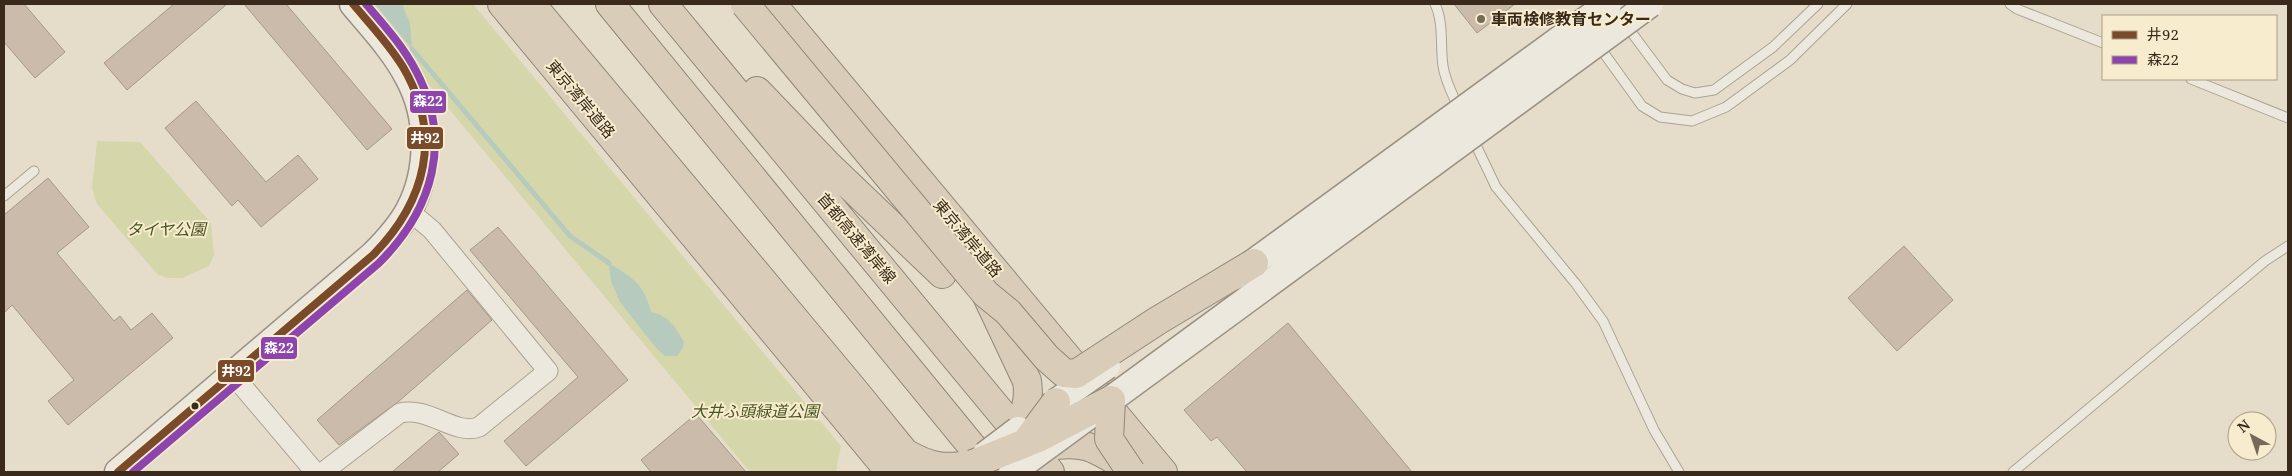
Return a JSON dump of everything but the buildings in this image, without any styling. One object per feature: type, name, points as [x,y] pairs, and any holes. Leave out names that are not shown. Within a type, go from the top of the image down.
[{"type":"highway","name":"東京湾岸道路","points":[[502,4],[903,466]]},
{"type":"highway","points":[[610,4],[1005,462]]},
{"type":"highway","name":"首都高速湾岸線","points":[[663,4],[1005,462]]},
{"type":"highway","points":[[672,4],[826,163],[942,274]]},
{"type":"highway","points":[[745,4],[986,294],[1008,312],[1055,366],[1070,375],[1076,374],[1157,321],[1254,263]]},
{"type":"highway","name":"東京湾岸道路","points":[[772,4],[1164,472]]},
{"type":"highway","points":[[532,7],[903,466],[924,463],[940,468],[955,468],[1005,462],[1067,443],[1082,444],[1129,469]]},
{"type":"highway","points":[[986,294],[1026,381],[1029,394],[1027,406],[1005,462]]},
{"type":"highway","points":[[1005,462],[1070,422],[1111,400]]},
{"type":"highway","points":[[1111,400],[1109,439],[1129,469]]},
{"type":"highway","points":[[1005,462],[1056,402]]},
{"type":"street","points":[[118,472],[373,255],[393,233],[415,197],[423,164],[424,129],[419,103],[404,68],[353,4]]},
{"type":"street","points":[[1056,402],[1616,13],[1650,4]]},
{"type":"street","points":[[1111,400],[1597,43],[1616,13]]},
{"type":"street","points":[[323,472],[400,413],[411,410],[426,413],[465,429],[472,430],[480,427],[548,371],[432,230],[408,210]]},
{"type":"street","points":[[233,375],[315,472]]},
{"type":"lane","points":[[1435,4],[1440,21],[1443,66],[1448,84],[1496,187],[1576,284],[1603,321],[1654,430],[1679,472]]},
{"type":"lane","points":[[1616,13],[1667,80],[1682,89],[1695,93],[1714,90],[1784,39],[1818,4]]},
{"type":"lane","points":[[1597,43],[1642,106],[1660,117],[1692,121],[1726,107],[1790,60],[1847,4]]},
{"type":"lane","points":[[2010,4],[2017,9],[2102,44]]},
{"type":"lane","points":[[2193,80],[2288,118]]},
{"type":"lane","points":[[4,196],[34,171]]},
{"type":"lane","points":[[2013,472],[2265,261],[2288,246]]},
{"type":"green space","name":"大井ふ頭緑道公園","points":[[362,4],[473,4],[841,446],[836,472],[750,472]]},
{"type":"green space","name":"タイヤ公園","points":[[97,141],[140,142],[211,223],[214,255],[209,266],[182,278],[167,278],[157,274],[97,204],[92,188]]},
{"type":"shaded area","points":[[375,4],[402,4],[410,23],[412,49]]},
{"type":"shaded area","points":[[609,263],[636,282],[645,294],[651,312],[667,319],[675,327],[684,342],[683,348],[677,356],[665,356],[656,348],[620,302],[611,281]]},
{"type":"waterway","points":[[412,49],[570,236],[609,263]]},
{"type":"transit line","name":"井92","points":[[118,472],[373,255],[406,212],[416,190],[423,166],[425,142],[423,117],[415,92],[403,67],[386,42],[353,4]]},
{"type":"transit line","name":"森22","points":[[133,472],[379,263],[398,242],[413,220],[424,197],[432,173],[435,148],[433,123],[427,97],[411,62],[393,36],[366,4]]},
{"type":"place","name":"車両検修教育センター","points":[[1481,19]]}]
